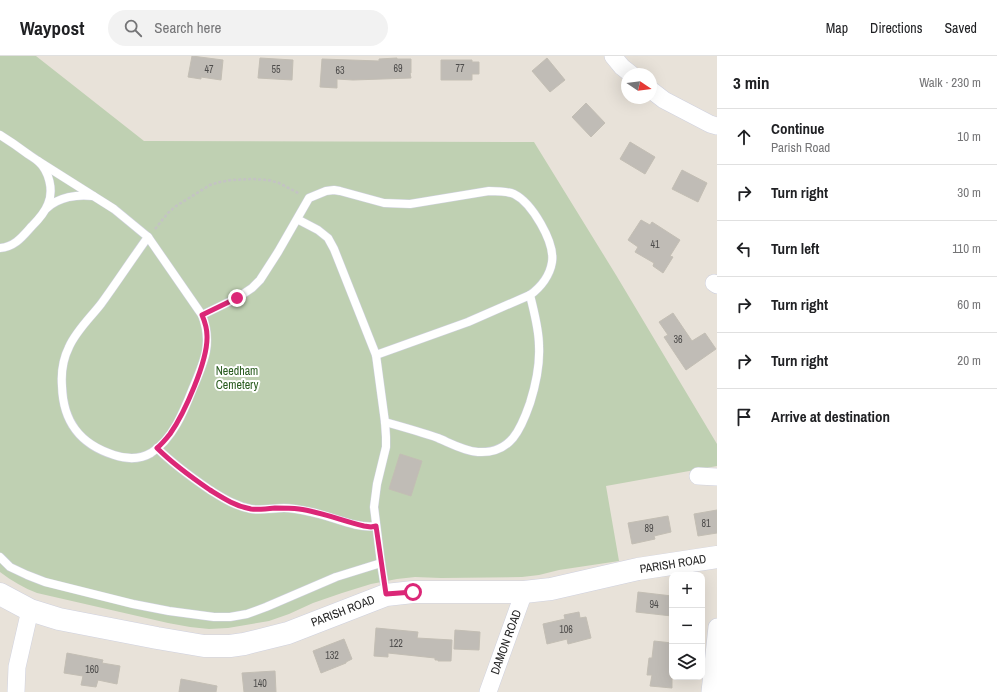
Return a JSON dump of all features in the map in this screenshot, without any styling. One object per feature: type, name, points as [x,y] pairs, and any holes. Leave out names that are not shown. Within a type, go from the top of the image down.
[{"type":"street","points":[[614,56],[623,68]]},
{"type":"street","points":[[657,95],[664,100],[710,124],[717,126]]},
{"type":"street","points":[[698,476],[717,477]]},
{"type":"street","name":"PARISH ROAD","points":[[0,594],[30,610],[59,619],[204,646],[230,646],[288,633],[386,594],[413,592],[524,592],[551,589],[638,569],[717,557]]},
{"type":"street","name":"DAMON ROAD","points":[[488,692],[524,592]]},
{"type":"street","points":[[16,692],[17,667],[30,610]]},
{"type":"street","points":[[710,692],[717,627]]},
{"type":"lane","points":[[0,134],[38,161],[114,209],[148,237],[202,315],[206,326],[207,337],[205,356],[178,421],[170,434],[157,448],[146,456],[130,459],[104,452],[87,441],[73,428],[64,407],[62,372],[68,348],[74,337],[101,304],[148,237]]},
{"type":"lane","points":[[0,248],[10,246],[20,240],[37,222],[49,203],[49,179],[45,170],[38,161]]},
{"type":"lane","points":[[202,315],[237,298],[252,288],[260,280],[268,268],[309,198],[326,191],[340,191],[384,203],[410,204],[500,191],[513,194],[521,199],[538,219],[546,234],[552,254],[552,264],[549,273],[539,288],[530,295],[468,322],[376,356]]},
{"type":"lane","points":[[43,213],[52,203],[59,200],[80,195],[95,196]]},
{"type":"lane","points":[[297,219],[318,230],[328,238],[334,248],[376,356],[385,422],[386,447],[375,495],[374,507],[386,594]]},
{"type":"lane","points":[[385,422],[477,452],[494,451],[510,442],[523,424],[532,397],[539,363],[539,345],[530,295]]},
{"type":"lane","points":[[157,448],[176,466],[193,479],[235,505],[263,510],[286,508],[300,509],[364,526],[376,526]]},
{"type":"lane","points":[[0,557],[10,567],[45,582],[140,605],[169,611],[214,617],[230,617],[247,614],[336,577],[381,563]]},
{"type":"path","points":[[148,237],[168,213],[176,206],[210,185],[220,182],[252,179],[268,180],[280,183],[309,198]]},
{"type":"green space","name":"Needham Cemetery","points":[[0,56],[36,56],[144,141],[534,142],[616,275],[717,444],[717,466],[606,486],[619,561],[522,577],[415,577],[397,579],[371,584],[342,593],[269,621],[228,628],[209,629],[168,623],[37,593],[18,584],[0,572]]},
{"type":"building","points":[[192,56],[223,60],[221,80],[188,77]]},
{"type":"building","points":[[260,58],[293,60],[292,80],[258,78]]},
{"type":"building","points":[[547,58],[565,80],[550,92],[532,71]]},
{"type":"building","points":[[322,59],[379,61],[379,59],[411,59],[411,78],[353,80],[337,79],[337,88],[320,87]]},
{"type":"building","points":[[441,60],[472,60],[472,62],[479,62],[479,74],[472,74],[472,80],[441,80]]},
{"type":"building","points":[[586,103],[605,123],[591,137],[572,117]]},
{"type":"building","points":[[630,142],[655,157],[645,174],[620,159]]},
{"type":"building","points":[[682,170],[707,183],[698,202],[672,189]]},
{"type":"building","points":[[641,220],[650,225],[652,222],[680,240],[670,256],[673,257],[663,273],[653,266],[654,263],[635,252],[638,247],[628,240]]},
{"type":"building","points":[[673,313],[692,341],[705,333],[716,349],[686,370],[664,337],[668,335],[659,322]]},
{"type":"building","points":[[400,454],[422,461],[411,496],[389,489]]},
{"type":"building","points":[[717,510],[717,533],[698,536],[694,514]]},
{"type":"building","points":[[668,516],[671,532],[654,536],[655,539],[632,544],[628,523]]},
{"type":"building","points":[[638,592],[669,596],[669,616],[636,612]]},
{"type":"building","points":[[579,612],[580,618],[586,617],[591,638],[568,644],[567,639],[547,644],[543,624],[565,619],[564,615]]},
{"type":"building","points":[[376,628],[418,632],[417,638],[452,640],[451,661],[438,661],[435,660],[435,658],[388,653],[388,657],[374,656]]},
{"type":"building","points":[[455,630],[480,632],[479,650],[454,649]]},
{"type":"building","points":[[344,639],[352,659],[321,673],[313,651]]},
{"type":"building","points":[[654,641],[669,643],[669,680],[672,680],[672,688],[650,686],[652,675],[647,675],[649,658],[652,658]]},
{"type":"building","points":[[67,653],[103,660],[102,663],[120,666],[117,684],[98,680],[96,687],[81,685],[83,676],[64,673]]},
{"type":"building","points":[[275,671],[276,692],[244,692],[242,673]]},
{"type":"building","points":[[181,679],[217,686],[216,692],[179,692]]},
{"type":"route","points":[[237,298],[202,315],[206,326],[207,337],[205,356],[178,421],[170,434],[157,448],[176,466],[193,479],[235,505],[263,510],[274,508],[300,509],[364,526],[376,526],[386,594],[413,592]]}]
